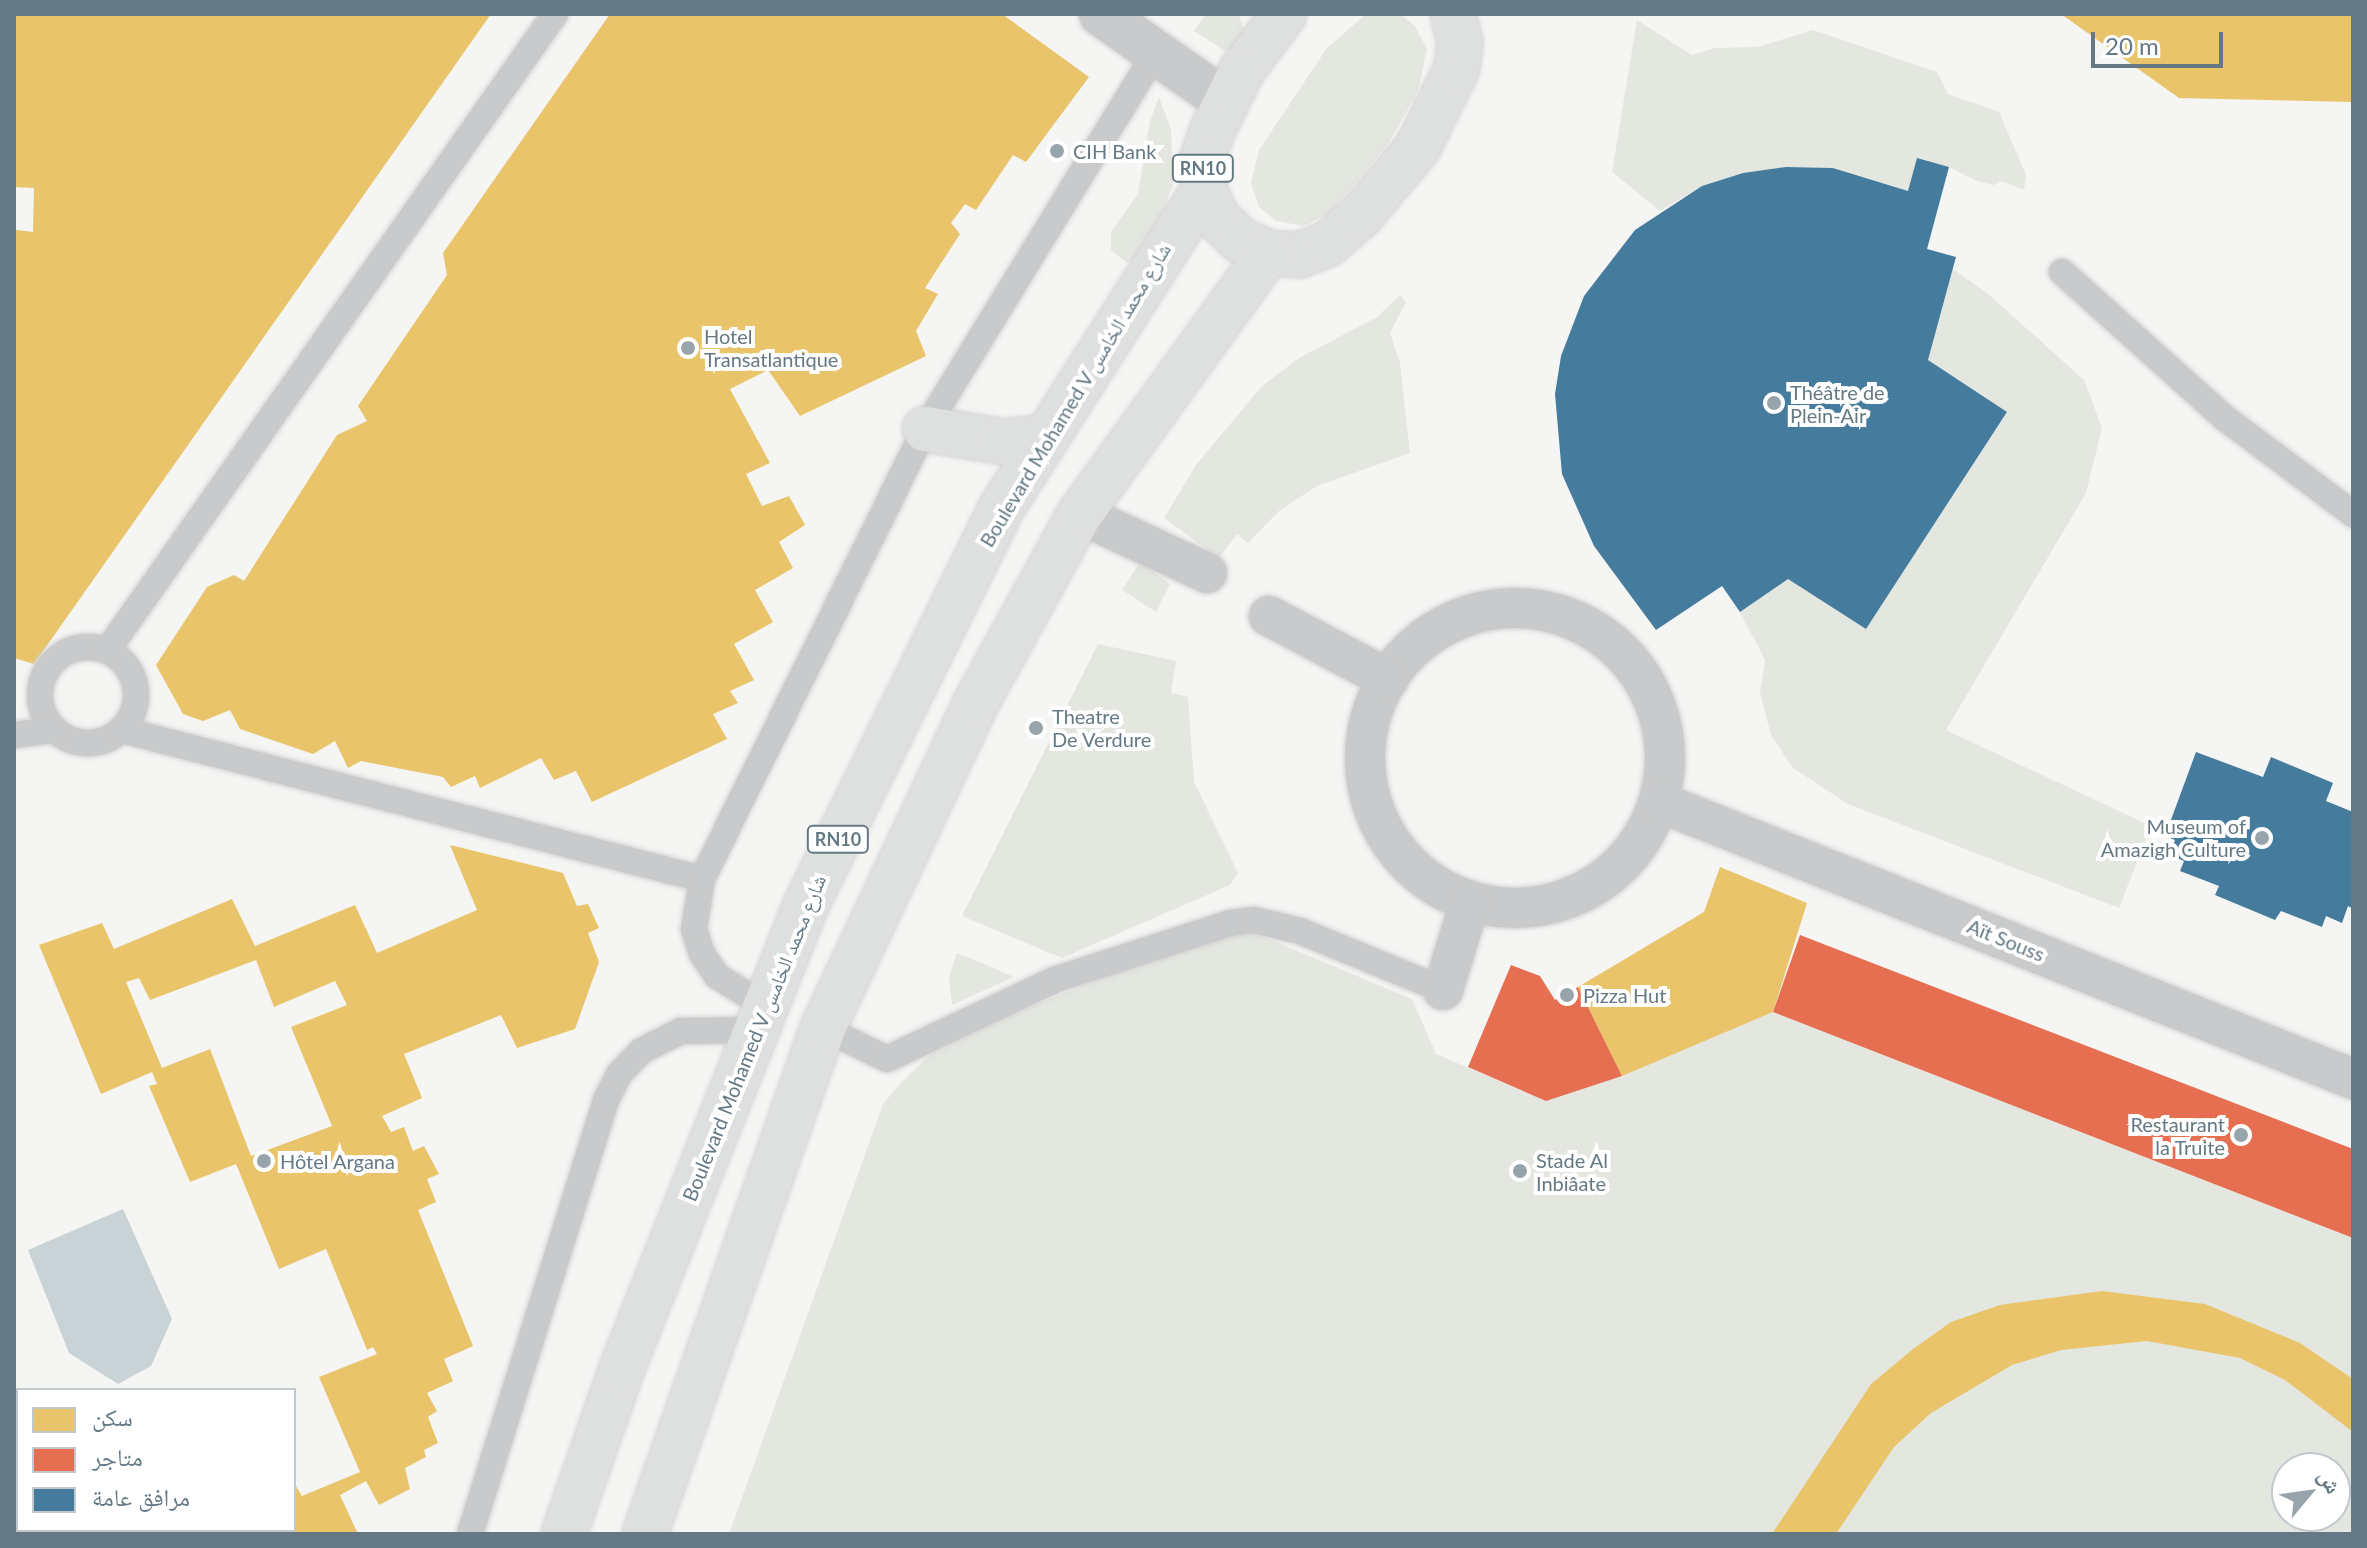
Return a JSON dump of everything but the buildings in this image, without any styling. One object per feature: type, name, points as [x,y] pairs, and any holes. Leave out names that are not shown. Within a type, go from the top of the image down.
[{"type":"main road","name":"RN10","points":[[1268,253],[1240,240],[1217,218],[1204,190],[1203,158],[1225,101],[1284,14]]},
{"type":"main road","points":[[645,1534],[823,1028],[977,701],[1080,514],[1268,253],[1299,255],[1328,244],[1391,183],[1418,147],[1457,68],[1460,42],[1453,14]]},
{"type":"main road","name":"Boulevard Mohamed V شارع محمد الخامس","points":[[564,1534],[621,1371],[806,905],[919,668],[1002,507],[1204,190]]},
{"type":"main road","points":[[925,429],[1005,442],[1045,437]]},
{"type":"street","points":[[1101,14],[1225,101]]},
{"type":"street","points":[[1080,514],[1207,573]]},
{"type":"street","points":[[1492,608],[1542,610],[1590,627],[1629,660],[1654,703],[1665,752],[1659,802],[1638,845],[1605,879],[1564,901],[1517,909],[1470,902],[1425,880],[1390,843],[1369,797],[1365,746],[1376,697],[1388,679],[1404,655],[1443,624],[1492,608]]},
{"type":"street","points":[[1269,616],[1388,679]]},
{"type":"street","name":"Aït Souss","points":[[1659,802],[2353,1079]]},
{"type":"street","points":[[1443,990],[1470,902]]},
{"type":"lane","points":[[107,651],[555,14]]},
{"type":"lane","points":[[760,1018],[717,976],[702,954],[694,929],[702,879],[925,429],[1155,53]]},
{"type":"lane","points":[[2062,272],[2226,419],[2353,514]]},
{"type":"lane","points":[[14,735],[54,730],[88,744],[122,730],[132,714],[132,677],[107,651],[70,651],[54,661],[40,695],[54,730]]},
{"type":"lane","points":[[122,730],[702,879]]},
{"type":"lane","points":[[823,1028],[887,1059],[1054,980],[1217,927],[1254,920],[1300,931],[1443,990]]},
{"type":"lane","points":[[470,1534],[606,1100],[620,1073],[641,1051],[681,1031],[760,1018]]},
{"type":"shaded area","points":[[1206,14],[1239,16],[1245,31],[1231,49],[1225,51],[1194,31]]},
{"type":"shaded area","points":[[1366,14],[1400,14],[1415,26],[1427,49],[1418,91],[1388,144],[1331,212],[1304,226],[1276,221],[1259,207],[1251,183],[1259,150],[1327,48]]},
{"type":"shaded area","points":[[1637,20],[1692,55],[1715,48],[1758,47],[1813,30],[1937,72],[1948,94],[1999,112],[2026,175],[2024,190],[2001,181],[1994,185],[1977,181],[1949,167],[1908,191],[1834,168],[1786,167],[1743,173],[1702,186],[1660,211],[1612,172]]},
{"type":"shaded area","points":[[1159,97],[1171,129],[1173,185],[1151,242],[1132,262],[1126,262],[1111,250],[1111,232],[1138,194],[1150,121]]},
{"type":"shaded area","points":[[1953,269],[1987,293],[2084,380],[2102,428],[2086,493],[1946,730],[2151,826],[2119,908],[1848,804],[1793,768],[1771,735],[1760,693],[1765,660],[1740,612],[1788,579],[1866,629],[2007,413],[1928,360]]},
{"type":"shaded area","points":[[1400,295],[1406,302],[1390,333],[1400,363],[1410,453],[1317,486],[1279,511],[1248,543],[1237,534],[1219,558],[1164,518],[1196,465],[1262,386],[1299,358],[1377,317]]},
{"type":"shaded area","points":[[1140,562],[1170,584],[1156,612],[1122,590]]},
{"type":"shaded area","points":[[1098,644],[1176,661],[1171,693],[1188,697],[1194,782],[1238,873],[1230,885],[1062,958],[962,916]]},
{"type":"shaded area","name":"Stade Al Inbiâate","points":[[1247,930],[1412,999],[1436,1054],[1546,1101],[1773,1012],[2353,1238],[2353,1534],[729,1534],[883,1104],[928,1056],[997,1020],[1217,932]]},
{"type":"shaded area","points":[[957,953],[1014,977],[952,1005],[949,977]]},
{"type":"shaded area","points":[[123,1209],[172,1319],[151,1366],[118,1384],[69,1353],[28,1250]]},
{"type":"place","name":"CIH Bank","points":[[1057,151]]},
{"type":"place","name":"Hotel Transatlantique","points":[[688,348]]},
{"type":"place","name":"Théâtre de Plein-Air","points":[[1774,403]]},
{"type":"place","name":"Theatre De Verdure","points":[[1036,728]]},
{"type":"place","name":"Museum of Amazigh Culture","points":[[2262,838]]},
{"type":"place","name":"Pizza Hut","points":[[1567,995]]},
{"type":"place","name":"Restaurant la Truite","points":[[2241,1135]]},
{"type":"place","name":"Hôtel Argana","points":[[264,1161]]},
{"type":"place","name":"Stade Al Inbiâate","points":[[1520,1171]]}]
